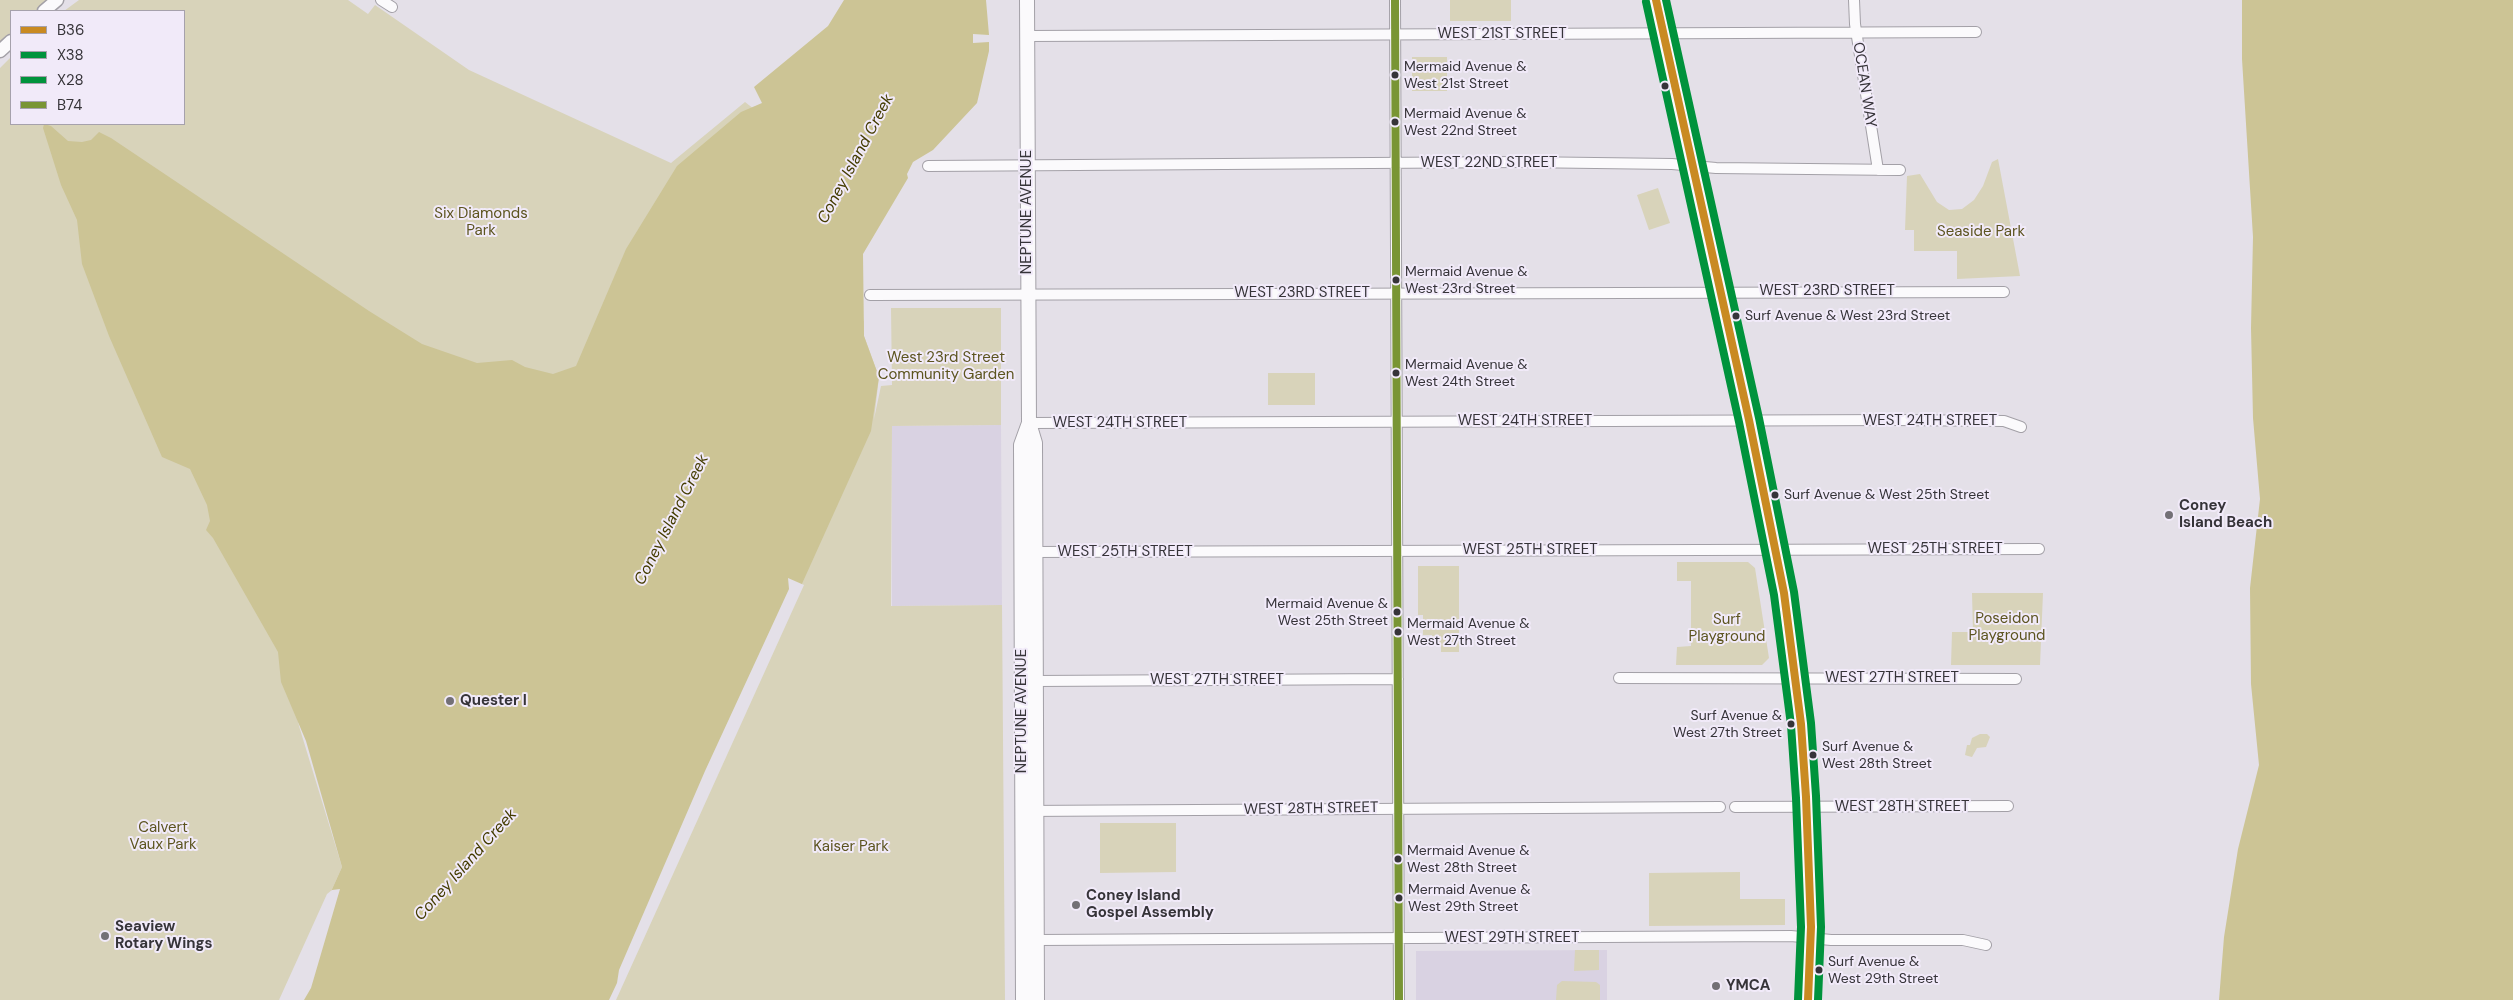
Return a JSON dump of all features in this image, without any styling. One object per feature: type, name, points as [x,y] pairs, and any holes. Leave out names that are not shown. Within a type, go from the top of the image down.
[{"type":"main road","name":"NEPTUNE AVENUE","points":[[1027,0],[1029,423],[1035,443],[1028,552],[1029,811],[1037,940],[1038,1000]]},
{"type":"main road","points":[[1656,0],[1750,420],[1776,549],[1795,678],[1807,807],[1810,938],[1808,1000]]},
{"type":"main road","name":"NEPTUNE AVENUE","points":[[1023,1000],[1035,681],[1028,552]]},
{"type":"street","points":[[45,10],[57,0]]},
{"type":"street","points":[[381,0],[392,7]]},
{"type":"street","points":[[1395,0],[1399,1000]]},
{"type":"street","name":"OCEAN WAY","points":[[1854,0],[1856,32],[1878,170]]},
{"type":"street","name":"WEST 21ST STREET","points":[[1027,36],[1976,32]]},
{"type":"street","points":[[0,51],[10,42]]},
{"type":"street","name":"WEST 22ND STREET","points":[[928,166],[1529,162],[1716,168],[1900,170]]},
{"type":"street","name":"WEST 23RD STREET","points":[[870,295],[1721,291],[2004,292]]},
{"type":"street","name":"WEST 24TH STREET","points":[[1029,423],[1750,420],[2004,421],[2021,427]]},
{"type":"street","name":"WEST 25TH STREET","points":[[1028,552],[2039,549]]},
{"type":"street","name":"WEST 27TH STREET","points":[[1619,678],[2016,679]]},
{"type":"street","name":"WEST 27TH STREET","points":[[1035,681],[1398,679]]},
{"type":"street","name":"WEST 28TH STREET","points":[[1735,807],[2008,806]]},
{"type":"street","name":"WEST 28TH STREET","points":[[1029,811],[1720,807]]},
{"type":"street","name":"WEST 29TH STREET","points":[[1037,940],[1810,938],[1963,940],[1986,945]]},
{"type":"shaded area","points":[[1001,425],[1002,605],[892,606],[892,426]]},
{"type":"shaded area","points":[[1607,950],[1607,1000],[1416,1000],[1416,951]]},
{"type":"green space","points":[[0,0],[51,0],[39,10],[10,10],[10,36],[0,44]]},
{"type":"green space","points":[[79,0],[348,0],[368,14],[375,5],[469,70],[671,163],[745,102],[754,109],[606,382],[271,598],[299,726],[342,867],[300,960],[279,1000],[0,1000],[0,68],[10,58],[10,125],[185,125],[185,10],[65,10]]},
{"type":"green space","points":[[1450,0],[1511,0],[1511,21],[1450,21]]},
{"type":"green space","points":[[1412,57],[1447,57],[1447,91],[1412,91]]},
{"type":"green space","name":"Seaside Park","points":[[1998,159],[2020,276],[1957,279],[1957,251],[1914,251],[1914,230],[1905,230],[1907,176],[1920,174],[1937,202],[1949,210],[1962,209],[1974,200],[1983,186],[1992,162]]},
{"type":"green space","points":[[1658,188],[1670,223],[1649,230],[1637,195]]},
{"type":"green space","name":"Kaiser Park","points":[[891,308],[1001,308],[1001,425],[892,426],[891,606],[1002,605],[1005,1000],[614,1000],[864,319],[864,336],[879,377],[874,419],[881,386],[892,385]]},
{"type":"green space","points":[[1268,373],[1315,373],[1315,405],[1268,405]]},
{"type":"green space","name":"Surf Playground","points":[[1677,562],[1748,562],[1755,568],[1769,658],[1762,665],[1676,665],[1677,647],[1691,646],[1691,581],[1677,581]]},
{"type":"green space","points":[[1418,566],[1459,566],[1459,652],[1441,652],[1441,643],[1432,643],[1432,635],[1423,635],[1423,615],[1418,615]]},
{"type":"green space","name":"Poseidon Playground","points":[[1972,593],[2043,593],[2040,665],[1951,665],[1952,632],[1973,632]]},
{"type":"green space","points":[[1980,734],[1987,734],[1990,737],[1986,747],[1977,748],[1972,757],[1965,755],[1967,745],[1970,745],[1972,738]]},
{"type":"green space","points":[[1100,823],[1176,823],[1176,872],[1100,873]]},
{"type":"green space","points":[[1740,872],[1740,899],[1785,899],[1785,925],[1649,926],[1649,873]]},
{"type":"green space","points":[[1575,950],[1599,950],[1599,970],[1574,971]]},
{"type":"green space","points":[[1562,981],[1596,982],[1600,985],[1600,1000],[1556,1000],[1557,985]]},
{"type":"water","name":"Coney Island Creek","points":[[844,0],[986,0],[989,35],[973,34],[973,43],[989,42],[989,51],[977,103],[933,150],[913,162],[907,174],[908,178],[863,254],[864,336],[879,377],[871,431],[614,1000],[279,1000],[300,960],[342,867],[306,741],[281,682],[278,652],[213,538],[206,530],[210,521],[207,505],[190,469],[162,457],[109,336],[82,264],[77,220],[61,185],[43,128],[44,125],[51,126],[68,141],[82,142],[91,140],[99,132],[111,138],[369,311],[422,344],[477,363],[512,360],[525,367],[553,374],[576,366],[626,249],[677,166],[741,112],[762,103],[754,87],[828,26]]},
{"type":"water","points":[[2242,0],[2513,0],[2513,1000],[2219,1000],[2224,937],[2238,849],[2259,765],[2251,684],[2250,588],[2260,499],[2253,418],[2251,328],[2253,237],[2242,59]]},
{"type":"pier","points":[[788,578],[804,585],[616,1000],[609,1000],[617,983],[619,970],[705,771],[789,589]]},
{"type":"pier","points":[[340,889],[311,988],[304,1000],[279,1000],[327,894],[332,890]]},
{"type":"transit line","name":"B74","points":[[1395,0],[1399,1000]]},
{"type":"transit line","name":"B36","points":[[1656,0],[1749,420],[1784,593],[1801,724],[1806,797],[1811,927],[1808,1000]]},
{"type":"transit line","name":"X28","points":[[1666,0],[1759,418],[1794,592],[1811,723],[1816,796],[1821,927],[1818,1000]]},
{"type":"transit line","name":"X38","points":[[1646,2],[1739,422],[1774,595],[1791,725],[1796,798],[1801,927],[1798,1000]]},
{"type":"place","name":"Mermaid Avenue & West 21st Street","points":[[1395,75]]},
{"type":"place","name":"Mermaid Avenue & West 22nd Street","points":[[1395,122]]},
{"type":"place","name":"Mermaid Avenue & West 23rd Street","points":[[1396,280]]},
{"type":"place","name":"Surf Avenue & West 23rd Street","points":[[1736,316]]},
{"type":"place","name":"Mermaid Avenue & West 24th Street","points":[[1396,373]]},
{"type":"place","name":"Surf Avenue & West 25th Street","points":[[1775,495]]},
{"type":"place","name":"Coney Island Beach","points":[[2169,515]]},
{"type":"place","name":"Mermaid Avenue & West 25th Street","points":[[1397,612]]},
{"type":"place","name":"Mermaid Avenue & West 27th Street","points":[[1398,632]]},
{"type":"place","name":"Quester I","points":[[450,701]]},
{"type":"place","name":"Surf Avenue & West 27th Street","points":[[1791,724]]},
{"type":"place","name":"Surf Avenue & West 28th Street","points":[[1813,755]]},
{"type":"place","name":"Mermaid Avenue & West 28th Street","points":[[1398,859]]},
{"type":"place","name":"Mermaid Avenue & West 29th Street","points":[[1399,898]]},
{"type":"place","name":"Coney Island Gospel Assembly","points":[[1076,905]]},
{"type":"place","name":"Seaview Rotary Wings","points":[[105,936]]},
{"type":"place","name":"Surf Avenue & West 29th Street","points":[[1819,970]]},
{"type":"place","name":"YMCA","points":[[1716,986]]},
{"type":"park label","name":"Six Diamonds Park","points":[[481,222]]},
{"type":"park label","name":"West 23rd Street Community Garden","points":[[946,366]]},
{"type":"park label","name":"Calvert Vaux Park","points":[[163,836]]}]
